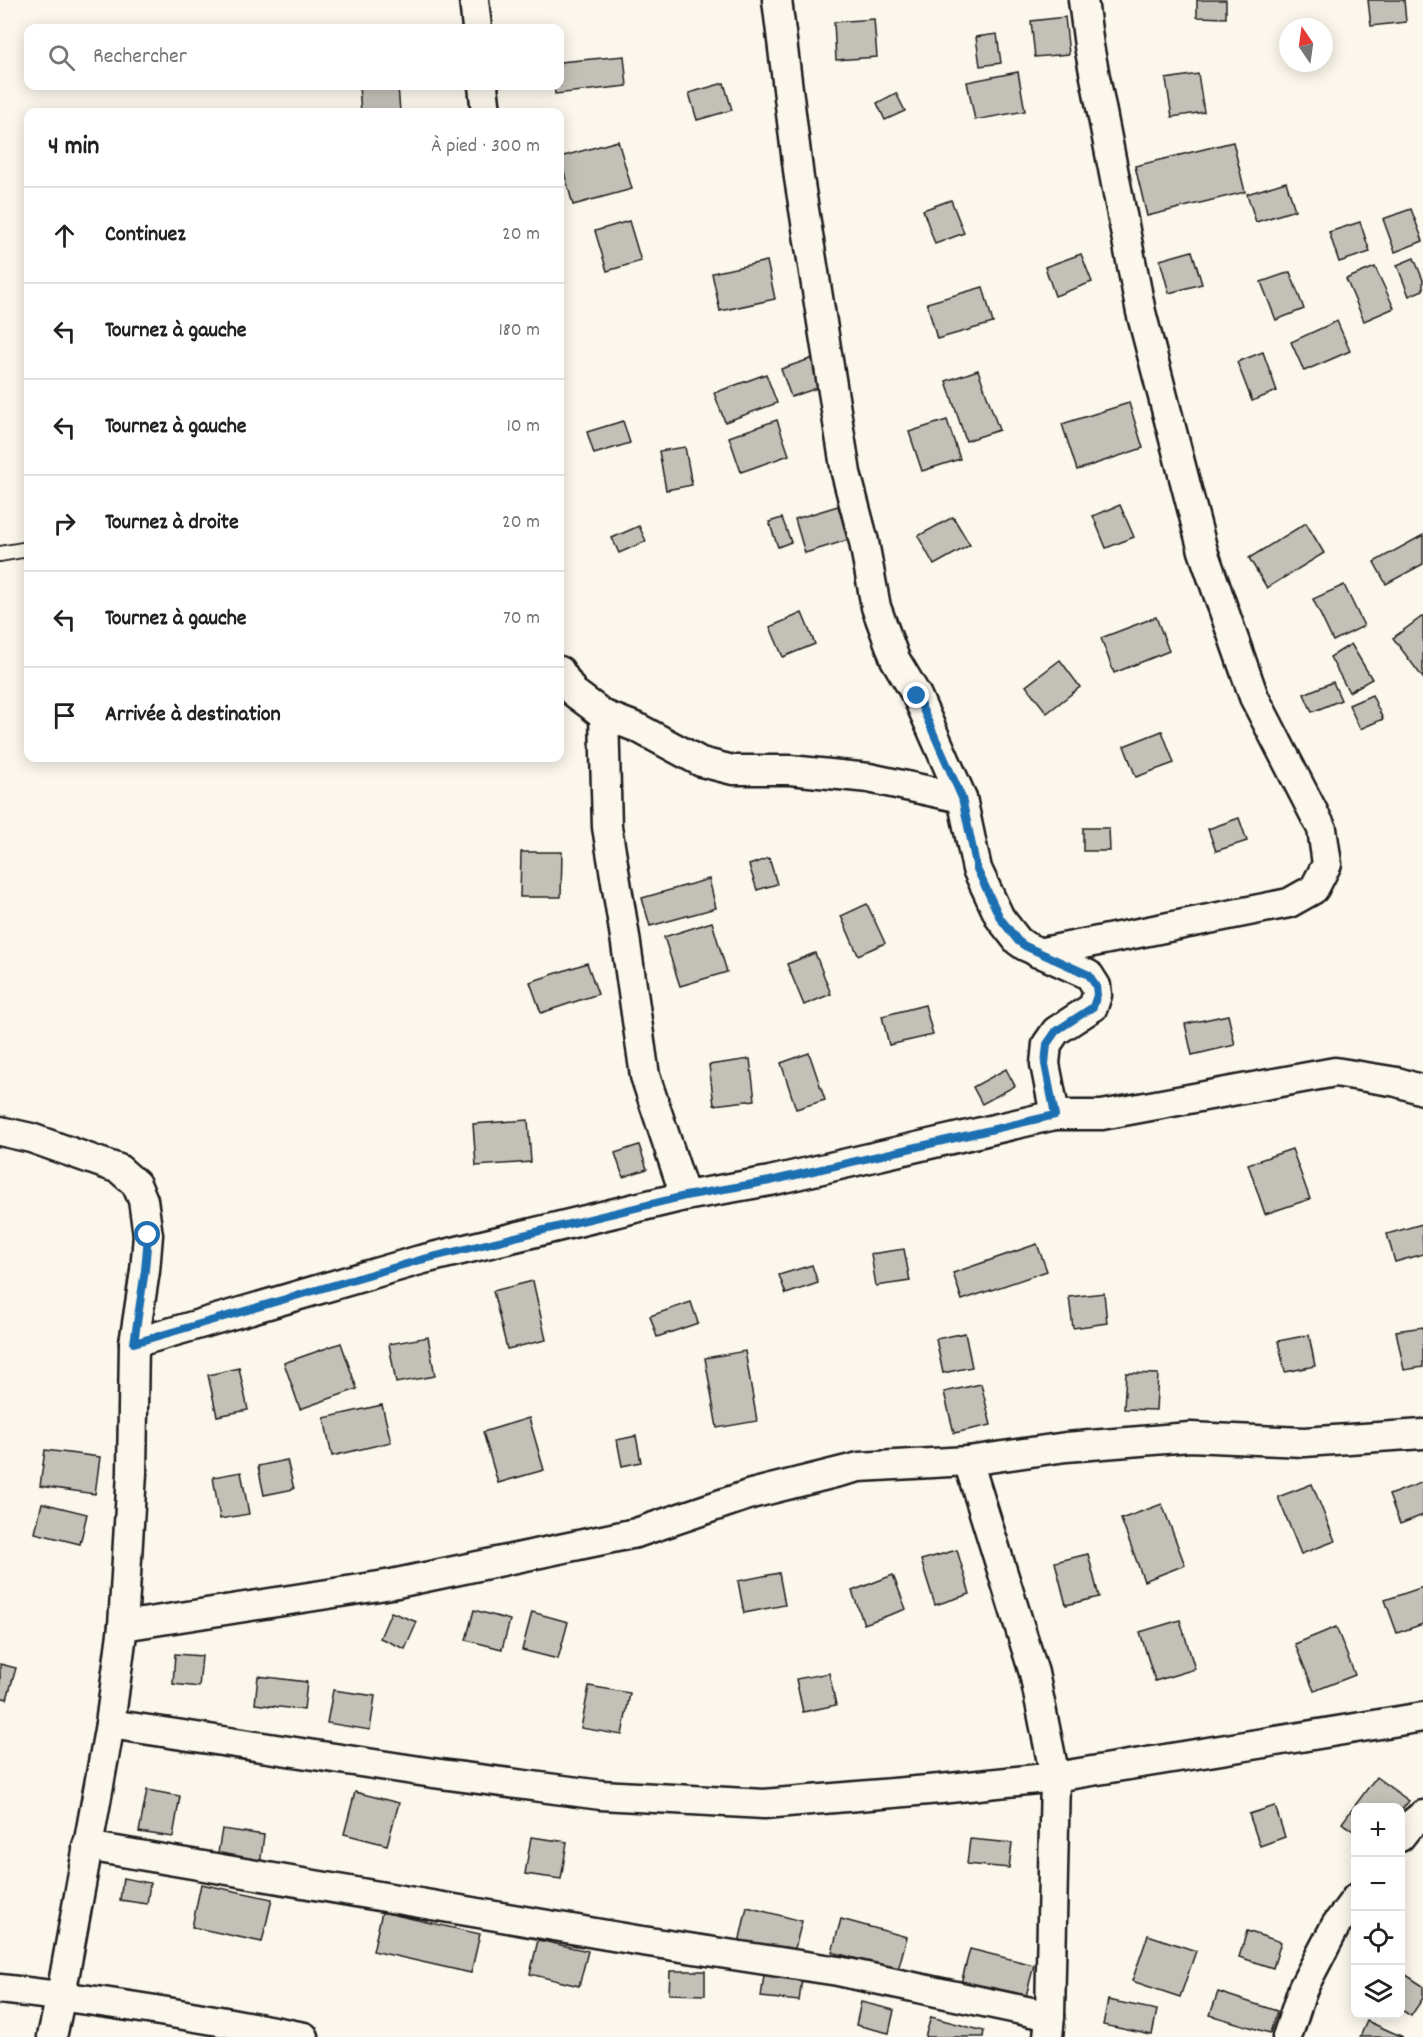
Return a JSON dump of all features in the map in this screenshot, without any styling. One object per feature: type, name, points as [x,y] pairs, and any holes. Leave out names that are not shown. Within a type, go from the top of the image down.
[{"type":"street","points":[[474,0],[477,24]]},
{"type":"street","points":[[777,0],[799,178],[846,473],[864,542],[876,607],[895,659],[917,696],[962,798],[977,869],[1000,918],[1018,941],[1038,953],[1089,975],[1096,986],[1097,995],[1093,1007],[1056,1031],[1047,1044],[1045,1064],[1055,1115]]},
{"type":"street","points":[[1038,953],[1289,903],[1314,889],[1327,864],[1322,829],[1254,697],[1203,551],[1142,312],[1089,46],[1083,0]]},
{"type":"street","points":[[483,90],[486,108]]},
{"type":"street","points":[[564,677],[573,692],[603,715],[638,728],[701,762],[733,770],[790,770],[868,778],[962,798]]},
{"type":"street","points":[[603,715],[607,827],[645,1076],[685,1196]]},
{"type":"street","points":[[134,1343],[420,1260],[685,1196],[770,1181],[1055,1115],[1102,1115],[1335,1072],[1397,1082],[1423,1090]]},
{"type":"street","points":[[0,1131],[31,1138],[119,1169],[136,1184],[143,1200],[148,1235],[134,1343],[132,1473],[123,1626],[110,1724],[61,1995],[51,2037]]},
{"type":"street","points":[[123,1626],[392,1584],[636,1533],[751,1494],[859,1467],[968,1461],[1066,1447],[1190,1437],[1304,1442],[1423,1434]]},
{"type":"street","points":[[87,1846],[636,1940],[838,1971],[1049,2026],[1055,1777],[1034,1673],[968,1461]]},
{"type":"street","points":[[110,1724],[433,1773],[601,1795],[764,1804],[1055,1777],[1423,1717]]},
{"type":"street","points":[[1405,1831],[1423,1815]]},
{"type":"street","points":[[1287,2037],[1303,1988],[1336,1925],[1351,1905]]},
{"type":"street","points":[[0,1989],[61,1995],[200,2016],[304,2037]]},
{"type":"lane","points":[[0,554],[24,550]]},
{"type":"building","points":[[1197,0],[1226,0],[1226,18],[1197,17]]},
{"type":"building","points":[[1368,0],[1404,0],[1406,22],[1371,26]]},
{"type":"building","points":[[1065,17],[1069,54],[1035,57],[1031,21]]},
{"type":"building","points":[[874,19],[877,57],[836,60],[834,22]]},
{"type":"building","points":[[997,34],[1001,63],[980,66],[976,37]]},
{"type":"building","points":[[624,56],[627,86],[555,94],[554,90],[564,90],[564,62]]},
{"type":"building","points":[[1018,72],[1025,111],[975,120],[967,82]]},
{"type":"building","points":[[1198,74],[1204,112],[1172,117],[1166,79]]},
{"type":"building","points":[[724,83],[732,110],[697,120],[689,93]]},
{"type":"building","points":[[359,90],[398,90],[400,108],[361,108]]},
{"type":"building","points":[[896,93],[905,111],[885,120],[877,103]]},
{"type":"building","points":[[618,141],[632,189],[573,205],[564,172],[564,156]]},
{"type":"building","points":[[1233,142],[1245,192],[1147,216],[1135,166]]},
{"type":"building","points":[[1286,182],[1295,210],[1256,222],[1247,194]]},
{"type":"building","points":[[951,200],[964,233],[935,244],[923,210]]},
{"type":"building","points":[[1411,209],[1423,241],[1395,252],[1383,219]]},
{"type":"building","points":[[629,221],[641,261],[607,271],[595,231]]},
{"type":"building","points":[[1360,222],[1370,252],[1339,262],[1329,232]]},
{"type":"building","points":[[1192,251],[1202,284],[1169,293],[1160,260]]},
{"type":"building","points":[[1081,254],[1092,282],[1055,296],[1045,267]]},
{"type":"building","points":[[1414,258],[1423,280],[1423,290],[1409,296],[1397,265]]},
{"type":"building","points":[[767,261],[775,299],[720,311],[712,273]]},
{"type":"building","points":[[1375,267],[1394,308],[1364,321],[1346,279]]},
{"type":"building","points":[[1290,272],[1304,309],[1276,320],[1261,282]]},
{"type":"building","points":[[983,287],[993,323],[937,339],[927,303]]},
{"type":"building","points":[[1337,321],[1350,351],[1304,371],[1291,342]]},
{"type":"building","points":[[1263,352],[1277,391],[1252,401],[1237,362]]},
{"type":"building","points":[[813,358],[823,386],[791,397],[781,369]]},
{"type":"building","points":[[978,370],[999,430],[966,441],[946,381]]},
{"type":"building","points":[[766,374],[777,403],[725,422],[714,393]]},
{"type":"building","points":[[1129,403],[1143,448],[1077,470],[1062,424]]},
{"type":"building","points":[[777,420],[789,455],[741,472],[729,437]]},
{"type":"building","points":[[947,420],[960,459],[922,471],[909,432]]},
{"type":"building","points":[[623,421],[630,443],[594,454],[587,432]]},
{"type":"building","points":[[685,447],[692,485],[666,490],[659,451]]},
{"type":"building","points":[[1120,505],[1134,537],[1106,548],[1093,516]]},
{"type":"building","points":[[838,506],[848,540],[805,553],[795,519]]},
{"type":"building","points":[[953,517],[970,545],[934,565],[918,536]]},
{"type":"building","points":[[782,518],[791,542],[778,547],[769,522]]},
{"type":"building","points":[[1306,523],[1324,553],[1267,588],[1249,558]]},
{"type":"building","points":[[639,526],[646,541],[619,553],[612,538]]},
{"type":"building","points":[[1423,535],[1423,564],[1386,584],[1374,562]]},
{"type":"building","points":[[1344,585],[1364,626],[1333,641],[1313,599]]},
{"type":"building","points":[[802,613],[815,644],[783,657],[770,627]]},
{"type":"building","points":[[1423,616],[1423,678],[1393,638]]},
{"type":"building","points":[[1156,617],[1169,651],[1114,673],[1101,638]]},
{"type":"building","points":[[1351,644],[1372,679],[1349,692],[1330,657]]},
{"type":"building","points":[[1060,660],[1080,687],[1047,713],[1026,686]]},
{"type":"building","points":[[1333,682],[1341,700],[1312,712],[1304,694]]},
{"type":"building","points":[[1372,695],[1383,719],[1360,729],[1349,705]]},
{"type":"building","points":[[1162,731],[1174,763],[1136,777],[1124,746]]},
{"type":"building","points":[[1239,818],[1247,841],[1216,851],[1208,829]]},
{"type":"building","points":[[1083,828],[1109,828],[1110,851],[1083,851]]},
{"type":"building","points":[[521,852],[562,852],[561,897],[520,897]]},
{"type":"building","points":[[769,858],[777,884],[757,890],[749,865]]},
{"type":"building","points":[[709,879],[716,908],[650,926],[642,898]]},
{"type":"building","points":[[867,904],[885,943],[858,955],[841,916]]},
{"type":"building","points":[[712,922],[727,972],[680,986],[664,937]]},
{"type":"building","points":[[815,953],[831,994],[804,1005],[787,964]]},
{"type":"building","points":[[587,963],[598,994],[541,1013],[530,982]]},
{"type":"building","points":[[925,1005],[933,1035],[889,1045],[882,1016]]},
{"type":"building","points":[[1228,1015],[1235,1045],[1192,1055],[1185,1024]]},
{"type":"building","points":[[809,1053],[825,1100],[796,1109],[781,1063]]},
{"type":"building","points":[[750,1059],[755,1100],[714,1105],[709,1065]]},
{"type":"building","points":[[1006,1069],[1015,1086],[982,1104],[973,1087]]},
{"type":"building","points":[[528,1120],[531,1162],[476,1166],[473,1124]]},
{"type":"building","points":[[639,1145],[647,1169],[623,1177],[615,1153]]},
{"type":"building","points":[[1292,1149],[1310,1199],[1265,1214],[1248,1164]]},
{"type":"building","points":[[1422,1224],[1423,1254],[1395,1262],[1387,1234]]},
{"type":"building","points":[[1037,1244],[1047,1271],[962,1300],[953,1273]]},
{"type":"building","points":[[904,1249],[910,1281],[876,1286],[871,1254]]},
{"type":"building","points":[[812,1265],[818,1283],[786,1294],[779,1275]]},
{"type":"building","points":[[533,1281],[546,1340],[507,1349],[493,1291]]},
{"type":"building","points":[[1104,1293],[1107,1323],[1073,1328],[1069,1297]]},
{"type":"building","points":[[691,1302],[698,1323],[657,1337],[650,1316]]},
{"type":"building","points":[[1423,1327],[1423,1367],[1404,1370],[1396,1331]]},
{"type":"building","points":[[965,1333],[972,1367],[943,1373],[936,1339]]},
{"type":"building","points":[[1309,1335],[1315,1366],[1285,1372],[1278,1341]]},
{"type":"building","points":[[428,1337],[435,1376],[396,1383],[389,1344]]},
{"type":"building","points":[[341,1343],[357,1389],[300,1409],[284,1363]]},
{"type":"building","points":[[745,1351],[757,1421],[717,1428],[705,1358]]},
{"type":"building","points":[[239,1368],[248,1410],[217,1416],[208,1375]]},
{"type":"building","points":[[1126,1373],[1158,1374],[1156,1410],[1124,1409]]},
{"type":"building","points":[[981,1384],[991,1425],[954,1433],[944,1392]]},
{"type":"building","points":[[382,1405],[391,1442],[332,1456],[324,1418]]},
{"type":"building","points":[[529,1418],[544,1470],[498,1483],[483,1432]]},
{"type":"building","points":[[636,1436],[641,1462],[622,1466],[617,1440]]},
{"type":"building","points":[[45,1450],[100,1457],[95,1494],[40,1486]]},
{"type":"building","points":[[287,1460],[294,1489],[264,1495],[258,1466]]},
{"type":"building","points":[[241,1472],[249,1514],[220,1519],[213,1477]]},
{"type":"building","points":[[1423,1482],[1423,1515],[1400,1524],[1389,1495]]},
{"type":"building","points":[[1312,1484],[1335,1541],[1301,1554],[1278,1497]]},
{"type":"building","points":[[42,1503],[87,1514],[80,1544],[35,1533]]},
{"type":"building","points":[[1162,1504],[1185,1565],[1144,1581],[1121,1519]]},
{"type":"building","points":[[957,1550],[970,1594],[935,1605],[921,1560]]},
{"type":"building","points":[[1088,1554],[1099,1597],[1066,1605],[1055,1562]]},
{"type":"building","points":[[779,1573],[785,1605],[744,1613],[738,1581]]},
{"type":"building","points":[[893,1575],[906,1609],[864,1624],[852,1591]]},
{"type":"building","points":[[1423,1587],[1423,1624],[1397,1633],[1385,1600]]},
{"type":"building","points":[[474,1610],[510,1620],[502,1649],[466,1640]]},
{"type":"building","points":[[391,1612],[417,1622],[405,1649],[380,1638]]},
{"type":"building","points":[[532,1612],[568,1622],[558,1659],[522,1650]]},
{"type":"building","points":[[1180,1620],[1195,1669],[1155,1681],[1140,1632]]},
{"type":"building","points":[[1336,1627],[1355,1675],[1314,1691],[1295,1644]]},
{"type":"building","points":[[175,1654],[202,1656],[199,1687],[173,1684]]},
{"type":"building","points":[[0,1664],[16,1668],[7,1699],[0,1697]]},
{"type":"building","points":[[829,1673],[836,1705],[803,1712],[796,1679]]},
{"type":"building","points":[[258,1676],[307,1682],[304,1710],[255,1704]]},
{"type":"building","points":[[589,1686],[630,1693],[622,1735],[581,1728]]},
{"type":"building","points":[[333,1690],[375,1696],[370,1730],[327,1723]]},
{"type":"building","points":[[1376,1777],[1409,1801],[1405,1806],[1405,1803],[1357,1803]]},
{"type":"building","points":[[147,1790],[180,1796],[173,1837],[139,1832]]},
{"type":"building","points":[[355,1792],[399,1803],[387,1845],[344,1834]]},
{"type":"building","points":[[1275,1806],[1285,1837],[1260,1846],[1249,1814]]},
{"type":"building","points":[[1351,1811],[1351,1829],[1342,1823]]},
{"type":"building","points":[[222,1829],[264,1835],[260,1865],[217,1859]]},
{"type":"building","points":[[531,1837],[567,1842],[561,1879],[525,1874]]},
{"type":"building","points":[[970,1839],[1012,1843],[1009,1868],[967,1864]]},
{"type":"building","points":[[123,1878],[150,1883],[147,1904],[120,1900]]},
{"type":"building","points":[[201,1884],[272,1899],[262,1942],[192,1927]]},
{"type":"building","points":[[747,1907],[802,1921],[793,1956],[739,1943]]},
{"type":"building","points":[[382,1912],[480,1934],[471,1973],[373,1951]]},
{"type":"building","points":[[841,1919],[907,1937],[898,1970],[832,1952]]},
{"type":"building","points":[[1247,1931],[1281,1942],[1273,1968],[1239,1957]]},
{"type":"building","points":[[1148,1935],[1196,1951],[1180,1997],[1132,1981]]},
{"type":"building","points":[[538,1940],[588,1951],[579,1986],[530,1974]]},
{"type":"building","points":[[970,1949],[1034,1965],[1025,2000],[961,1983]]},
{"type":"building","points":[[670,1971],[705,1971],[705,1995],[669,1994]]},
{"type":"building","points":[[1405,1974],[1423,1986],[1423,1998],[1411,2016],[1405,2012]]},
{"type":"building","points":[[764,1975],[802,1979],[799,2001],[761,1997]]},
{"type":"building","points":[[1218,1992],[1277,2011],[1270,2033],[1210,2015]]},
{"type":"building","points":[[1108,2000],[1157,2010],[1152,2035],[1103,2025]]},
{"type":"building","points":[[861,2002],[894,2010],[889,2033],[856,2025]]},
{"type":"building","points":[[931,2017],[984,2031],[983,2037],[925,2037]]},
{"type":"building","points":[[1367,2021],[1403,2037],[1360,2037]]},
{"type":"route","points":[[148,1235],[134,1343],[420,1260],[685,1196],[770,1181],[952,1137],[1055,1115],[1045,1064],[1047,1044],[1056,1031],[1093,1007],[1097,995],[1096,986],[1089,975],[1025,946],[1018,941],[1000,918],[977,869],[962,798],[917,696]]}]
